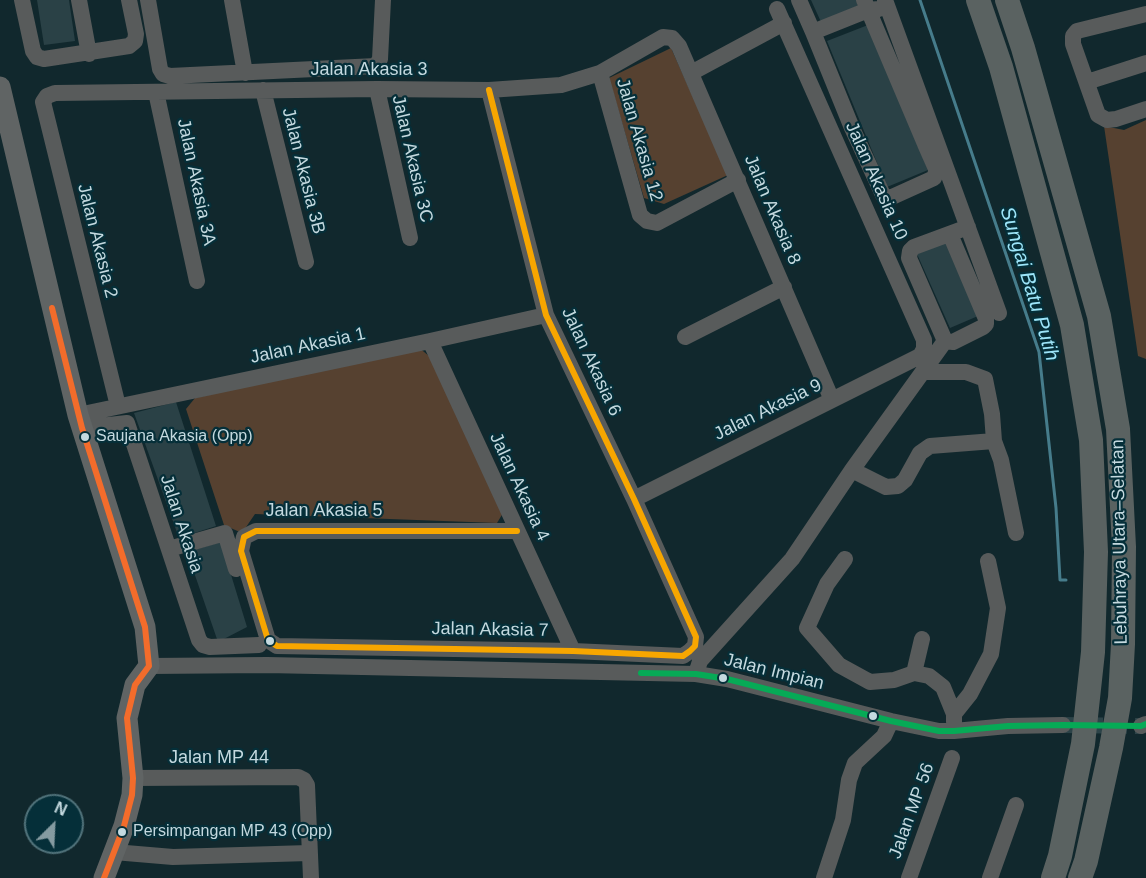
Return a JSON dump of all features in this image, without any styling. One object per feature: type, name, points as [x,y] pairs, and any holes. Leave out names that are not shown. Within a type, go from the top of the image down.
[{"type":"highway","name":"Lebuhraya Utara–Selatan","points":[[978,0],[1001,67],[1072,325],[1091,440],[1096,552],[1093,652],[1083,744],[1060,856],[1053,878]]},
{"type":"highway","name":"Lebuhraya Utara–Selatan","points":[[1007,0],[1023,48],[1099,316],[1118,429],[1124,547],[1124,644],[1120,698],[1109,759],[1086,861],[1080,878]]},
{"type":"main road","points":[[0,87],[80,421],[146,627],[149,666],[135,684],[127,718],[133,778],[132,795],[104,878]]},
{"type":"street","points":[[22,0],[33,51],[37,57],[44,59],[89,54],[129,46],[135,41],[136,34],[129,0]]},
{"type":"street","points":[[79,0],[89,54]]},
{"type":"street","points":[[148,0],[160,69],[163,74],[170,76],[376,66],[380,59],[383,0]]},
{"type":"street","points":[[232,0],[245,73]]},
{"type":"street","points":[[799,0],[852,128],[883,195],[892,197],[934,178],[936,169],[931,144],[887,4],[866,5],[813,32]]},
{"type":"street","points":[[866,5],[968,227],[999,313]]},
{"type":"street","points":[[1146,14],[1077,31],[1073,36],[1073,44],[1098,115],[1107,120],[1116,119],[1146,109]]},
{"type":"street","name":"Jalan Akasia 10","points":[[691,73],[781,16],[924,340],[921,364]]},
{"type":"street","name":"Jalan Akasia 3","points":[[55,93],[489,90],[561,85],[600,73],[663,37],[672,38]]},
{"type":"street","name":"Jalan Akasia 8","points":[[672,38],[679,46],[691,73],[832,400]]},
{"type":"street","points":[[1087,82],[1146,63]]},
{"type":"street","name":"Jalan Akasia 12","points":[[600,73],[639,215],[647,221],[657,223],[738,180]]},
{"type":"street","name":"Jalan Akasia 3C","points":[[377,89],[410,238]]},
{"type":"street","name":"Jalan Akasia 3B","points":[[263,90],[306,262]]},
{"type":"street","name":"Jalan Akasia 6","points":[[489,90],[546,315],[634,498],[696,638]]},
{"type":"street","name":"Jalan Akasia 3A","points":[[156,92],[198,281]]},
{"type":"street","name":"Jalan Akasia 2","points":[[55,93],[47,96],[43,102],[118,406]]},
{"type":"street","points":[[945,341],[909,251],[914,247],[968,227]]},
{"type":"street","points":[[945,341],[953,342],[986,324],[986,319],[950,234]]},
{"type":"street","points":[[686,338],[784,287]]},
{"type":"street","name":"Jalan Akasia 1","points":[[80,421],[118,406],[546,315]]},
{"type":"street","name":"Jalan Akasia 4","points":[[430,341],[573,651]]},
{"type":"street","points":[[696,674],[700,661],[792,559],[921,364],[945,341]]},
{"type":"street","points":[[921,364],[966,372],[985,379],[992,414],[994,441],[1001,460],[1016,532]]},
{"type":"street","name":"Jalan Akasia 9","points":[[634,498],[832,400],[921,364]]},
{"type":"street","name":"Jalan Akasia","points":[[80,421],[127,423],[199,640],[203,645]]},
{"type":"street","points":[[852,470],[886,487],[898,486],[905,480],[920,453],[930,446],[994,441]]},
{"type":"street","name":"Jalan Akasia 5","points":[[265,644],[268,639],[241,551],[244,537],[256,531],[517,531]]},
{"type":"street","points":[[169,549],[225,533],[265,644],[262,665]]},
{"type":"street","points":[[845,559],[827,584],[807,628],[839,665],[870,682],[894,680],[914,674],[929,676],[943,687],[954,714],[954,731]]},
{"type":"street","points":[[954,714],[970,694],[991,654],[998,608],[988,561]]},
{"type":"street","name":"Jalan Akasia 7","points":[[203,645],[210,647],[265,644],[573,651],[683,656],[695,646],[696,638]]},
{"type":"street","points":[[914,674],[922,639]]},
{"type":"street","name":"Jalan Impian","points":[[149,666],[262,665],[696,674],[727,679],[939,731],[1064,725]]},
{"type":"street","points":[[824,878],[843,820],[849,780],[855,763],[884,736],[891,720]]},
{"type":"street","name":"Jalan MP 56","points":[[909,878],[952,758]]},
{"type":"street","name":"Jalan MP 44","points":[[133,778],[298,777],[307,785],[309,854]]},
{"type":"street","points":[[990,878],[1016,805]]},
{"type":"street","points":[[114,852],[172,857],[309,854],[311,878]]},
{"type":"shaded area","points":[[671,48],[728,175],[664,204],[644,198],[609,78]]},
{"type":"shaded area","points":[[1146,120],[1146,359],[1138,356],[1104,126],[1124,130]]},
{"type":"shaded area","points":[[418,347],[429,356],[503,513],[497,523],[255,514],[242,533],[224,525],[186,409],[195,398]]},
{"type":"building","points":[[37,0],[69,0],[75,41],[44,45]]},
{"type":"building","points":[[811,0],[856,0],[858,6],[821,22]]},
{"type":"building","points":[[868,25],[928,170],[887,187],[827,41]]},
{"type":"building","points":[[946,241],[978,316],[950,328],[917,254]]},
{"type":"building","points":[[176,402],[216,526],[179,538],[134,413]]},
{"type":"building","points":[[221,542],[247,627],[218,642],[187,552]]},
{"type":"waterway","name":"Sungai Batu Putih","points":[[920,0],[1039,352],[1056,508],[1060,580],[1066,580]]},
{"type":"tunnel","points":[[1063,725],[1141,726]]},
{"type":"transit line","points":[[489,90],[546,315],[634,499],[696,637],[695,646],[683,656],[573,651],[277,646],[268,640],[241,551],[244,537],[256,531],[517,531]]},
{"type":"transit line","points":[[52,308],[82,428],[145,627],[149,666],[135,685],[127,718],[133,778],[132,795],[124,826],[104,878]]},
{"type":"transit line","points":[[641,673],[696,674],[727,679],[939,731],[1008,726],[1141,726],[1146,724]]},
{"type":"place","name":"Saujana Akasia (Opp)","points":[[85,437]]},
{"type":"place","name":"Persimpangan MP 43 (Opp)","points":[[122,832]]}]
